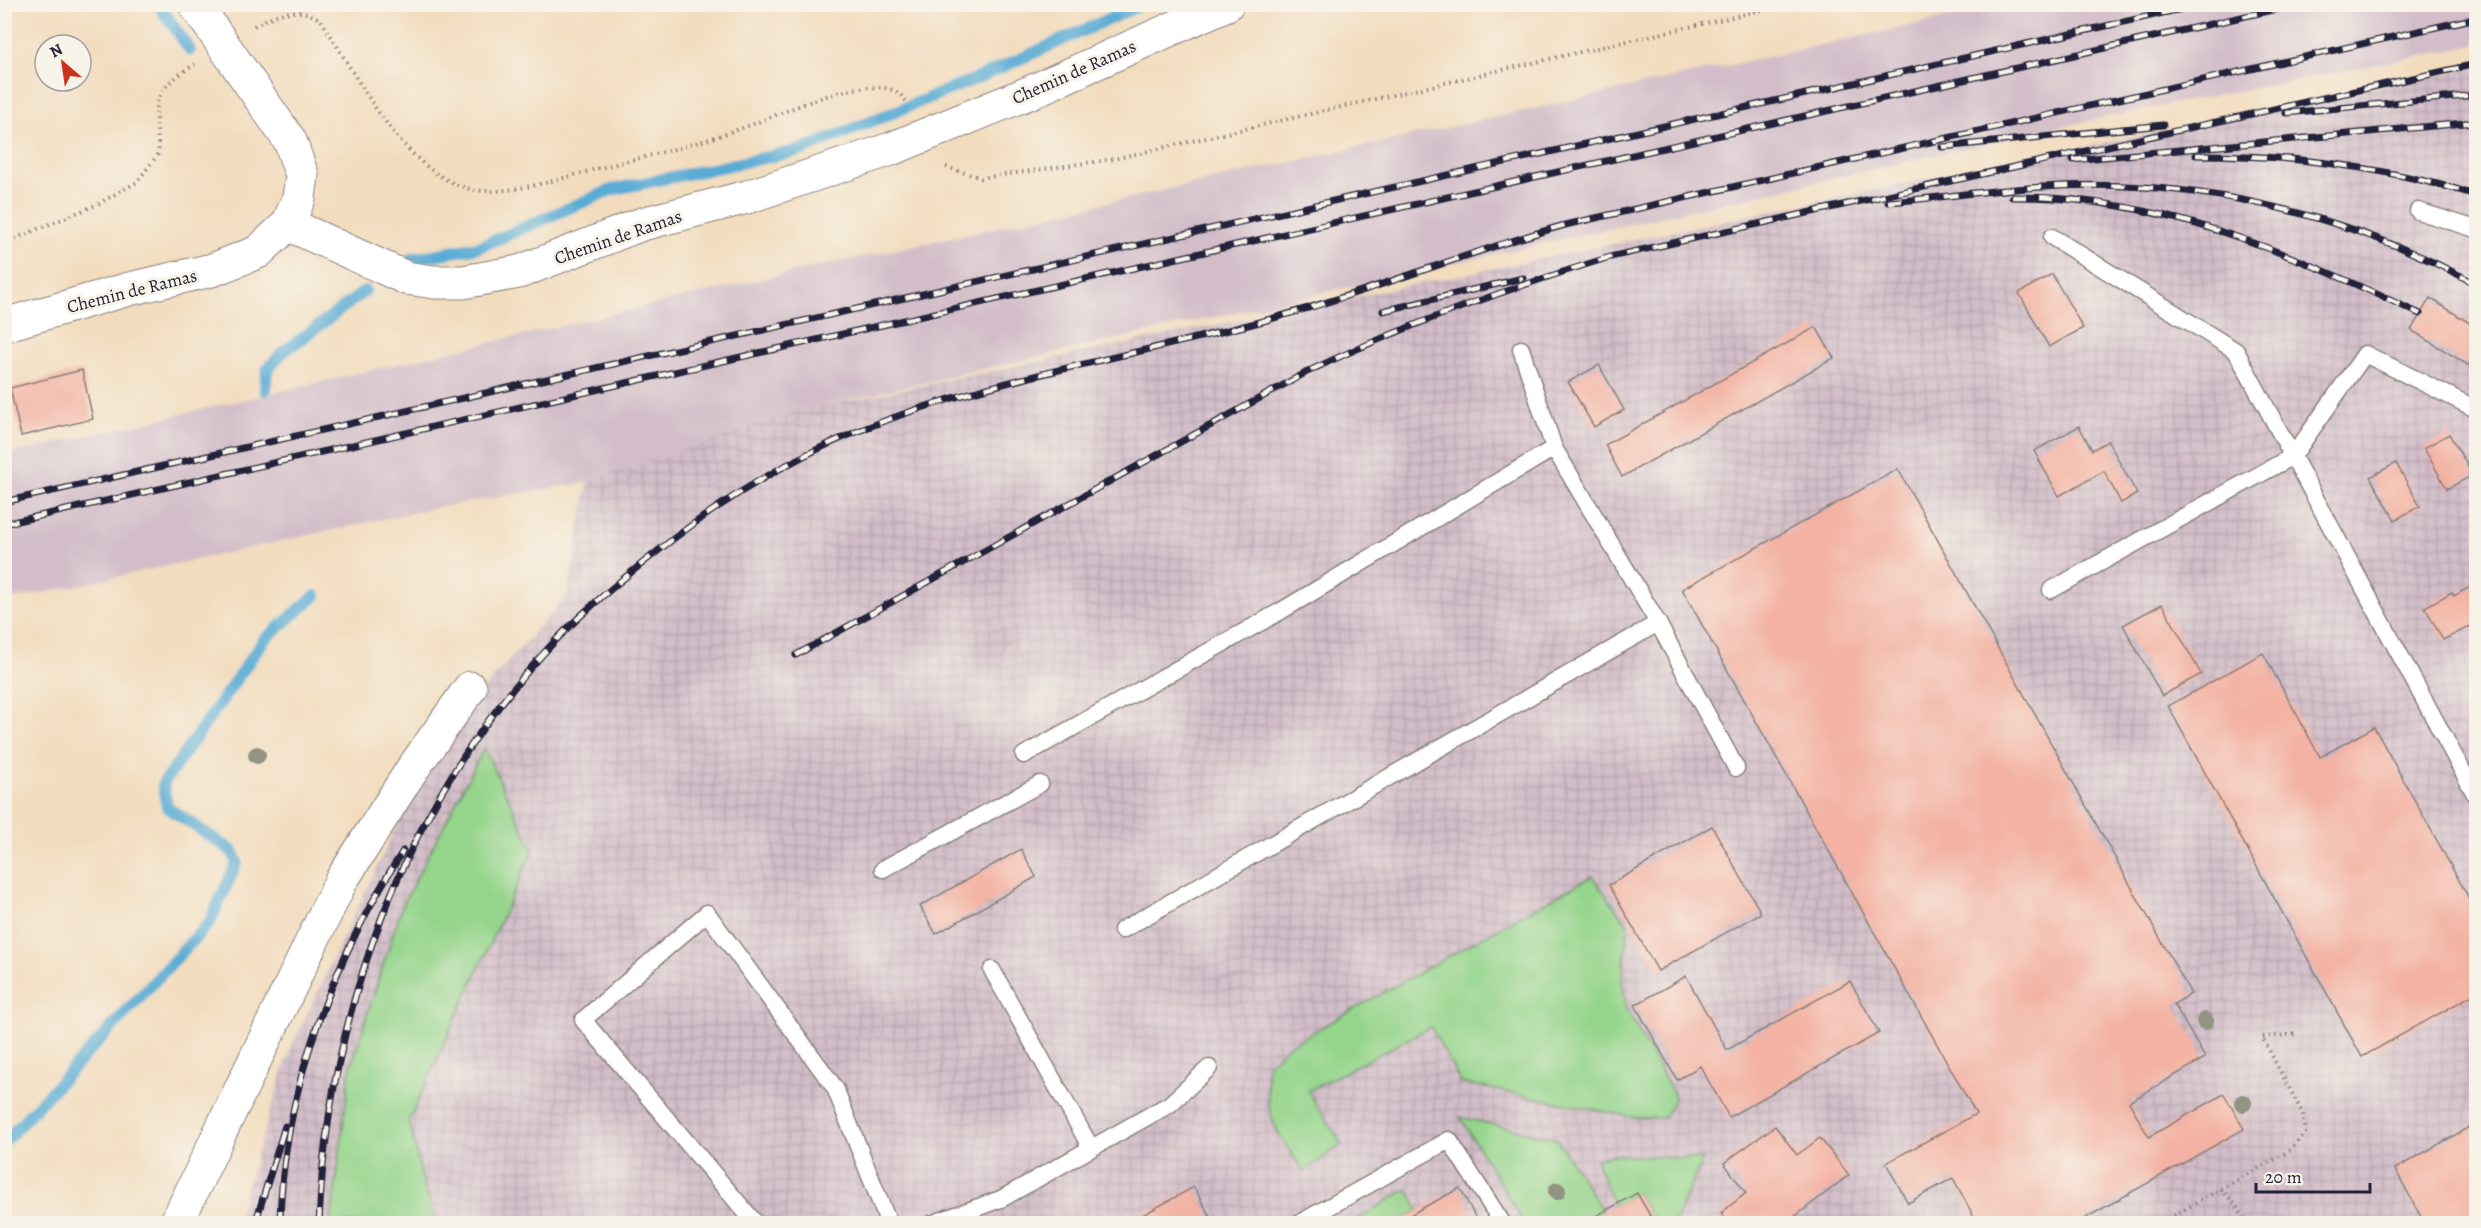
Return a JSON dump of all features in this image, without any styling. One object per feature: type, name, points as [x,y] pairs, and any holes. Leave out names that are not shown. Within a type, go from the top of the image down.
[{"type":"street","points":[[195,4],[290,141],[302,175],[299,198],[288,224]]},
{"type":"street","name":"Chemin de Ramas","points":[[4,325],[129,290],[212,270],[258,252],[288,224],[406,278],[434,282],[488,279],[519,272],[642,224],[747,197],[869,156],[1031,92],[1227,4]]},
{"type":"street","points":[[176,1224],[341,881],[411,771],[470,688]]},
{"type":"lane","points":[[2418,212],[2476,230]]},
{"type":"lane","points":[[2052,237],[2236,351],[2476,796]]},
{"type":"lane","points":[[1521,349],[1554,448],[1658,623],[1736,768]]},
{"type":"lane","points":[[2051,590],[2293,456],[2366,354],[2476,409]]},
{"type":"lane","points":[[1024,755],[1281,611],[1554,448]]},
{"type":"lane","points":[[1122,930],[1658,623]]},
{"type":"lane","points":[[883,869],[1040,784]]},
{"type":"lane","points":[[756,1224],[584,1020],[708,913],[835,1088],[889,1224]]},
{"type":"lane","points":[[992,970],[1091,1148]]},
{"type":"lane","points":[[931,1224],[1001,1199],[1170,1104],[1209,1068]]},
{"type":"lane","points":[[1298,1224],[1449,1140],[1503,1224]]},
{"type":"path","points":[[926,134],[939,165],[981,178],[1001,177],[1114,159],[1789,4]]},
{"type":"path","points":[[4,243],[96,205],[137,182],[159,153],[155,109],[162,87],[272,15],[291,11],[311,14],[321,20],[388,124],[407,148],[434,172],[467,189],[508,190],[714,139],[858,88],[886,87],[902,93]]},
{"type":"path","points":[[2158,1224],[2291,1150],[2306,1132],[2303,1114],[2262,1037],[2297,1034]]},
{"type":"path","points":[[2221,1189],[2234,1203],[2247,1224]]},
{"type":"shaded area","points":[[2003,5],[2476,5],[2476,45],[2105,117],[797,411],[588,482],[434,508],[5,601],[5,455],[789,273]]},
{"type":"shaded area","points":[[2476,67],[2476,1223],[235,1224],[289,1052],[397,825],[481,692],[568,594],[588,482],[797,411]]},
{"type":"green space","points":[[484,748],[533,850],[409,1120],[424,1186],[437,1223],[331,1223],[350,1069],[402,906]]},
{"type":"green space","points":[[1592,876],[1628,925],[1622,981],[1626,1008],[1675,1097],[1664,1118],[1637,1118],[1461,1083],[1431,1027],[1308,1091],[1342,1144],[1304,1172],[1273,1122],[1268,1097],[1268,1064],[1288,1046]]},
{"type":"green space","points":[[1460,1117],[1557,1139],[1603,1212],[1582,1223],[1524,1223]]},
{"type":"green space","points":[[1613,1155],[1703,1159],[1675,1221],[1679,1224],[1655,1223],[1637,1193],[1614,1206],[1596,1159]]},
{"type":"green space","points":[[1407,1189],[1419,1210],[1396,1223],[1350,1224]]},
{"type":"building","points":[[2052,274],[2083,328],[2049,347],[2019,293]]},
{"type":"building","points":[[2430,298],[2476,327],[2476,370],[2411,330]]},
{"type":"building","points":[[1816,327],[1834,358],[1622,477],[1605,445]]},
{"type":"building","points":[[1599,365],[1624,410],[1594,427],[1568,382]]},
{"type":"building","points":[[82,370],[93,419],[21,436],[10,388]]},
{"type":"building","points":[[2079,426],[2092,450],[2108,441],[2137,494],[2121,503],[2104,471],[2059,496],[2034,451]]},
{"type":"building","points":[[2449,434],[2473,475],[2447,489],[2424,448]]},
{"type":"building","points":[[2396,463],[2420,506],[2395,520],[2370,477]]},
{"type":"building","points":[[1898,469],[2191,994],[2174,1004],[2205,1058],[2129,1102],[2149,1137],[2224,1094],[2244,1129],[2075,1224],[1967,1224],[1975,1219],[1953,1178],[1908,1203],[1886,1163],[1976,1114],[1682,589]]},
{"type":"building","points":[[2476,584],[2476,636],[2471,626],[2443,640],[2425,607],[2452,592],[2454,596]]},
{"type":"building","points":[[2162,604],[2201,674],[2162,696],[2123,625]]},
{"type":"building","points":[[2263,653],[2320,757],[2374,727],[2476,911],[2476,993],[2362,1057],[2168,706]]},
{"type":"building","points":[[1712,826],[1761,913],[1658,971],[1609,885]]},
{"type":"building","points":[[1021,849],[1036,877],[936,934],[920,906]]},
{"type":"building","points":[[1686,976],[1727,1050],[1850,981],[1879,1033],[1729,1117],[1700,1066],[1677,1080],[1635,1005]]},
{"type":"building","points":[[2476,1123],[2476,1224],[2425,1224],[2395,1169]]},
{"type":"building","points":[[1775,1126],[1797,1155],[1820,1138],[1849,1175],[1785,1224],[1729,1224],[1721,1213],[1746,1193],[1724,1163]]},
{"type":"building","points":[[1194,1187],[1214,1224],[1126,1224]]},
{"type":"building","points":[[1460,1188],[1479,1224],[1395,1224],[1419,1210]]},
{"type":"building","points":[[1637,1193],[1655,1224],[1582,1224],[1603,1212]]},
{"type":"waterway","points":[[158,4],[190,50]]},
{"type":"waterway","points":[[411,259],[479,247],[611,190],[802,150],[980,77],[1142,4]]},
{"type":"waterway","points":[[265,390],[267,370],[281,354],[365,291]]},
{"type":"waterway","points":[[4,1142],[210,922],[237,862],[232,851],[167,807],[163,784],[264,640],[315,596]]},
{"type":"railway","points":[[4,502],[2203,4]]},
{"type":"railway","points":[[4,524],[2299,4]]},
{"type":"railway","points":[[319,1224],[325,1146],[338,1069],[356,993],[381,919],[412,847],[450,779],[493,714],[543,654],[582,614],[701,518],[776,471],[856,432],[956,397],[1263,321],[1565,225],[2476,18]]},
{"type":"railway","points":[[796,655],[1307,372],[1418,323],[1494,295],[1610,257],[2476,64]]},
{"type":"railway","points":[[2286,113],[2476,95]]},
{"type":"railway","points":[[2073,160],[2476,122]]},
{"type":"railway","points":[[1942,147],[2163,125]]},
{"type":"railway","points":[[2196,155],[2267,157],[2338,164],[2408,177],[2476,195]]},
{"type":"railway","points":[[1888,202],[2023,188],[2098,185],[2154,188],[2211,195],[2266,205],[2321,219],[2374,237],[2476,284]]},
{"type":"railway","points":[[2012,197],[2066,199],[2119,206],[2172,217],[2273,250],[2420,314]]},
{"type":"railway","points":[[1383,311],[1523,278]]},
{"type":"railway","points":[[280,1224],[283,1175],[290,1126],[301,1077],[316,1029],[355,936],[403,851]]},
{"type":"railway","points":[[255,1224],[285,1126]]}]
